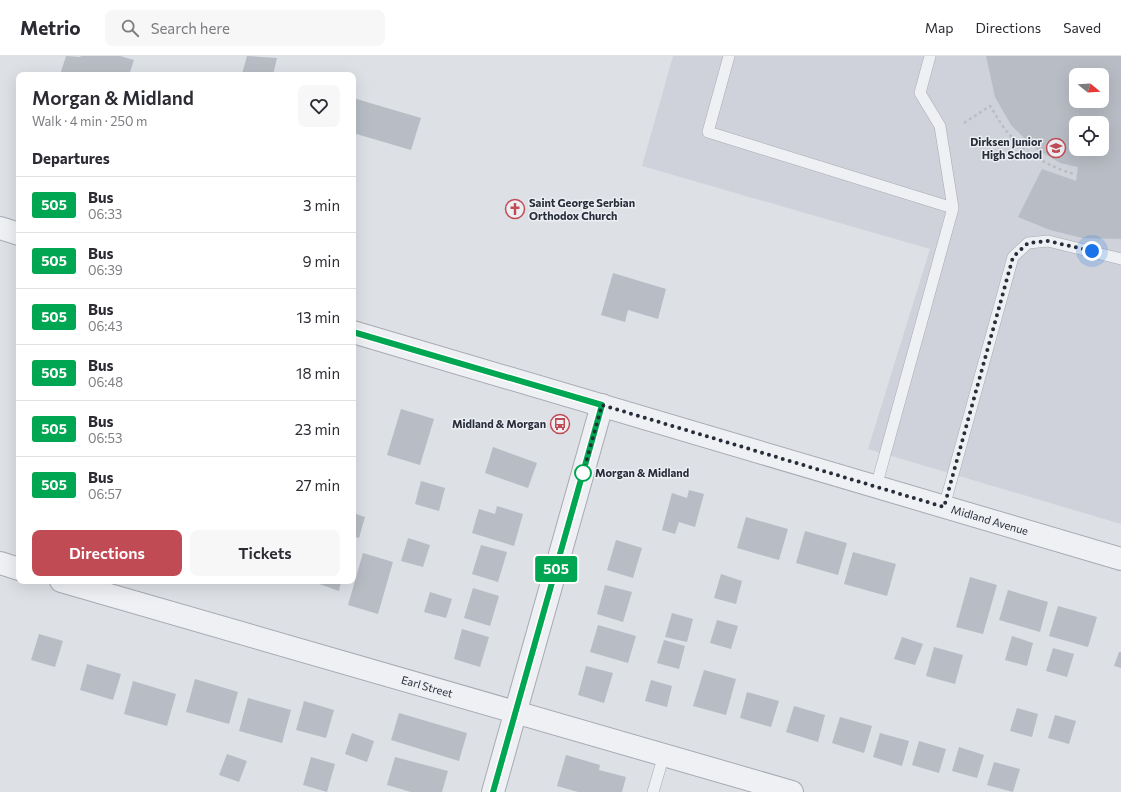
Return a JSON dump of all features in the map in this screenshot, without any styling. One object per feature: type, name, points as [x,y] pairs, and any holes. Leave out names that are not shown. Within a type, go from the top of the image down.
[{"type":"street","points":[[0,228],[16,233]]},
{"type":"street","name":"Midland Avenue","points":[[356,333],[1121,559]]},
{"type":"street","points":[[493,792],[602,405]]},
{"type":"street","points":[[0,563],[16,568]]},
{"type":"street","name":"Earl Street","points":[[71,584],[792,792]]},
{"type":"lane","points":[[729,56],[708,132],[953,208]]},
{"type":"lane","points":[[876,487],[953,208],[940,126],[920,93],[930,56]]},
{"type":"lane","points":[[944,507],[1013,257],[1028,243],[1048,241],[1121,258]]},
{"type":"lane","points":[[653,792],[664,755]]},
{"type":"path","points":[[964,123],[990,106],[1009,134],[1022,146],[1060,170],[1074,174]]},
{"type":"shaded area","points":[[673,56],[1121,56],[1121,524],[868,449],[930,249],[642,166]]},
{"type":"building","points":[[66,56],[120,56],[134,60],[130,72],[61,72]]},
{"type":"building","points":[[247,56],[277,58],[274,72],[243,72]]},
{"type":"building","name":"Dirksen Junior High School","points":[[986,56],[1121,56],[1121,239],[1082,238],[1050,230],[1018,217],[1042,169],[1076,181],[1078,167],[1060,163],[1033,147],[1011,125],[995,97]]},
{"type":"building","points":[[356,99],[421,118],[411,150],[356,134]]},
{"type":"building","points":[[613,273],[666,289],[658,319],[628,310],[625,322],[601,315]]},
{"type":"building","points":[[401,409],[434,419],[420,465],[387,455]]},
{"type":"building","points":[[493,447],[537,463],[528,488],[485,473]]},
{"type":"building","points":[[421,481],[445,488],[439,511],[415,504]]},
{"type":"building","points":[[689,490],[704,494],[695,527],[679,522],[675,534],[662,530],[672,493],[687,498]]},
{"type":"building","points":[[497,506],[523,514],[514,546],[472,533],[479,509],[495,514]]},
{"type":"building","points":[[356,514],[365,517],[359,538],[356,537]]},
{"type":"building","points":[[746,517],[788,529],[779,560],[737,548]]},
{"type":"building","points":[[805,531],[847,543],[838,575],[796,563]]},
{"type":"building","points":[[408,538],[430,545],[423,567],[401,561]]},
{"type":"building","points":[[616,540],[642,548],[633,578],[607,570]]},
{"type":"building","points":[[481,545],[507,552],[498,582],[472,574]]},
{"type":"building","points":[[853,552],[896,564],[887,596],[844,584]]},
{"type":"building","points":[[363,553],[393,562],[378,614],[348,605],[354,584],[356,584],[356,577]]},
{"type":"building","points":[[721,574],[742,581],[736,604],[714,598]]},
{"type":"building","points":[[970,577],[997,585],[983,634],[956,627]]},
{"type":"building","points":[[319,584],[340,584],[339,591]]},
{"type":"building","points":[[605,585],[632,592],[623,622],[597,614]]},
{"type":"building","points":[[473,588],[499,596],[490,626],[464,618]]},
{"type":"building","points":[[1008,590],[1048,602],[1040,632],[999,620]]},
{"type":"building","points":[[430,592],[452,599],[446,618],[424,612]]},
{"type":"building","points":[[1058,606],[1097,617],[1088,647],[1049,636]]},
{"type":"building","points":[[672,613],[693,619],[687,642],[665,637]]},
{"type":"building","points":[[717,620],[738,626],[731,649],[710,643]]},
{"type":"building","points":[[598,625],[636,636],[628,663],[590,652]]},
{"type":"building","points":[[462,629],[489,637],[480,667],[454,659]]},
{"type":"building","points":[[39,634],[63,641],[55,667],[31,660]]},
{"type":"building","points":[[1012,636],[1033,643],[1027,666],[1005,660]]},
{"type":"building","points":[[902,637],[923,644],[915,665],[894,659]]},
{"type":"building","points":[[664,640],[685,646],[679,669],[657,663]]},
{"type":"building","points":[[934,647],[963,655],[955,684],[926,676]]},
{"type":"building","points":[[1053,648],[1074,654],[1067,677],[1046,671]]},
{"type":"building","points":[[1119,652],[1121,652],[1121,668],[1114,666]]},
{"type":"building","points":[[87,664],[121,674],[113,700],[80,690]]},
{"type":"building","points":[[586,666],[613,673],[604,703],[578,695]]},
{"type":"building","points":[[704,670],[736,679],[726,715],[693,706]]},
{"type":"building","points":[[195,679],[238,692],[229,724],[186,712]]},
{"type":"building","points":[[651,680],[672,686],[667,707],[645,701]]},
{"type":"building","points":[[133,681],[176,694],[167,726],[124,714]]},
{"type":"building","points":[[747,692],[779,701],[771,727],[740,718]]},
{"type":"building","points":[[248,698],[291,710],[282,743],[239,731]]},
{"type":"building","points":[[304,701],[334,710],[326,738],[296,730]]},
{"type":"building","points":[[794,706],[825,715],[818,742],[786,732]]},
{"type":"building","points":[[1017,708],[1038,714],[1032,737],[1010,731]]},
{"type":"building","points":[[399,713],[467,733],[459,761],[391,740]]},
{"type":"building","points":[[1055,715],[1076,721],[1069,744],[1048,738]]},
{"type":"building","points":[[840,717],[872,726],[864,753],[832,743]]},
{"type":"building","points":[[352,733],[374,741],[367,762],[345,754]]},
{"type":"building","points":[[880,733],[909,741],[902,766],[873,757]]},
{"type":"building","points":[[919,741],[946,749],[939,773],[912,765]]},
{"type":"building","points":[[959,747],[984,755],[977,778],[952,771]]},
{"type":"building","points":[[227,754],[247,761],[239,782],[219,775]]},
{"type":"building","points":[[566,755],[600,765],[599,770],[626,777],[622,792],[578,792],[557,786]]},
{"type":"building","points":[[311,757],[335,764],[327,792],[303,785]]},
{"type":"building","points":[[395,757],[448,771],[442,792],[411,792],[387,785]]},
{"type":"building","points":[[994,762],[1020,769],[1013,792],[987,785]]},
{"type":"bus line","name":"505","points":[[356,333],[602,405],[493,792]]},
{"type":"place","name":"Dirksen Junior High School","points":[[1056,148]]},
{"type":"place","name":"Saint George Serbian Orthodox Church","points":[[515,209]]},
{"type":"place","name":"Midland & Morgan","points":[[560,424]]},
{"type":"place","name":"Morgan & Midland","points":[[583,473]]},
{"type":"route","points":[[583,473],[602,405],[944,507],[1013,257],[1028,243],[1048,241],[1092,251]]}]
